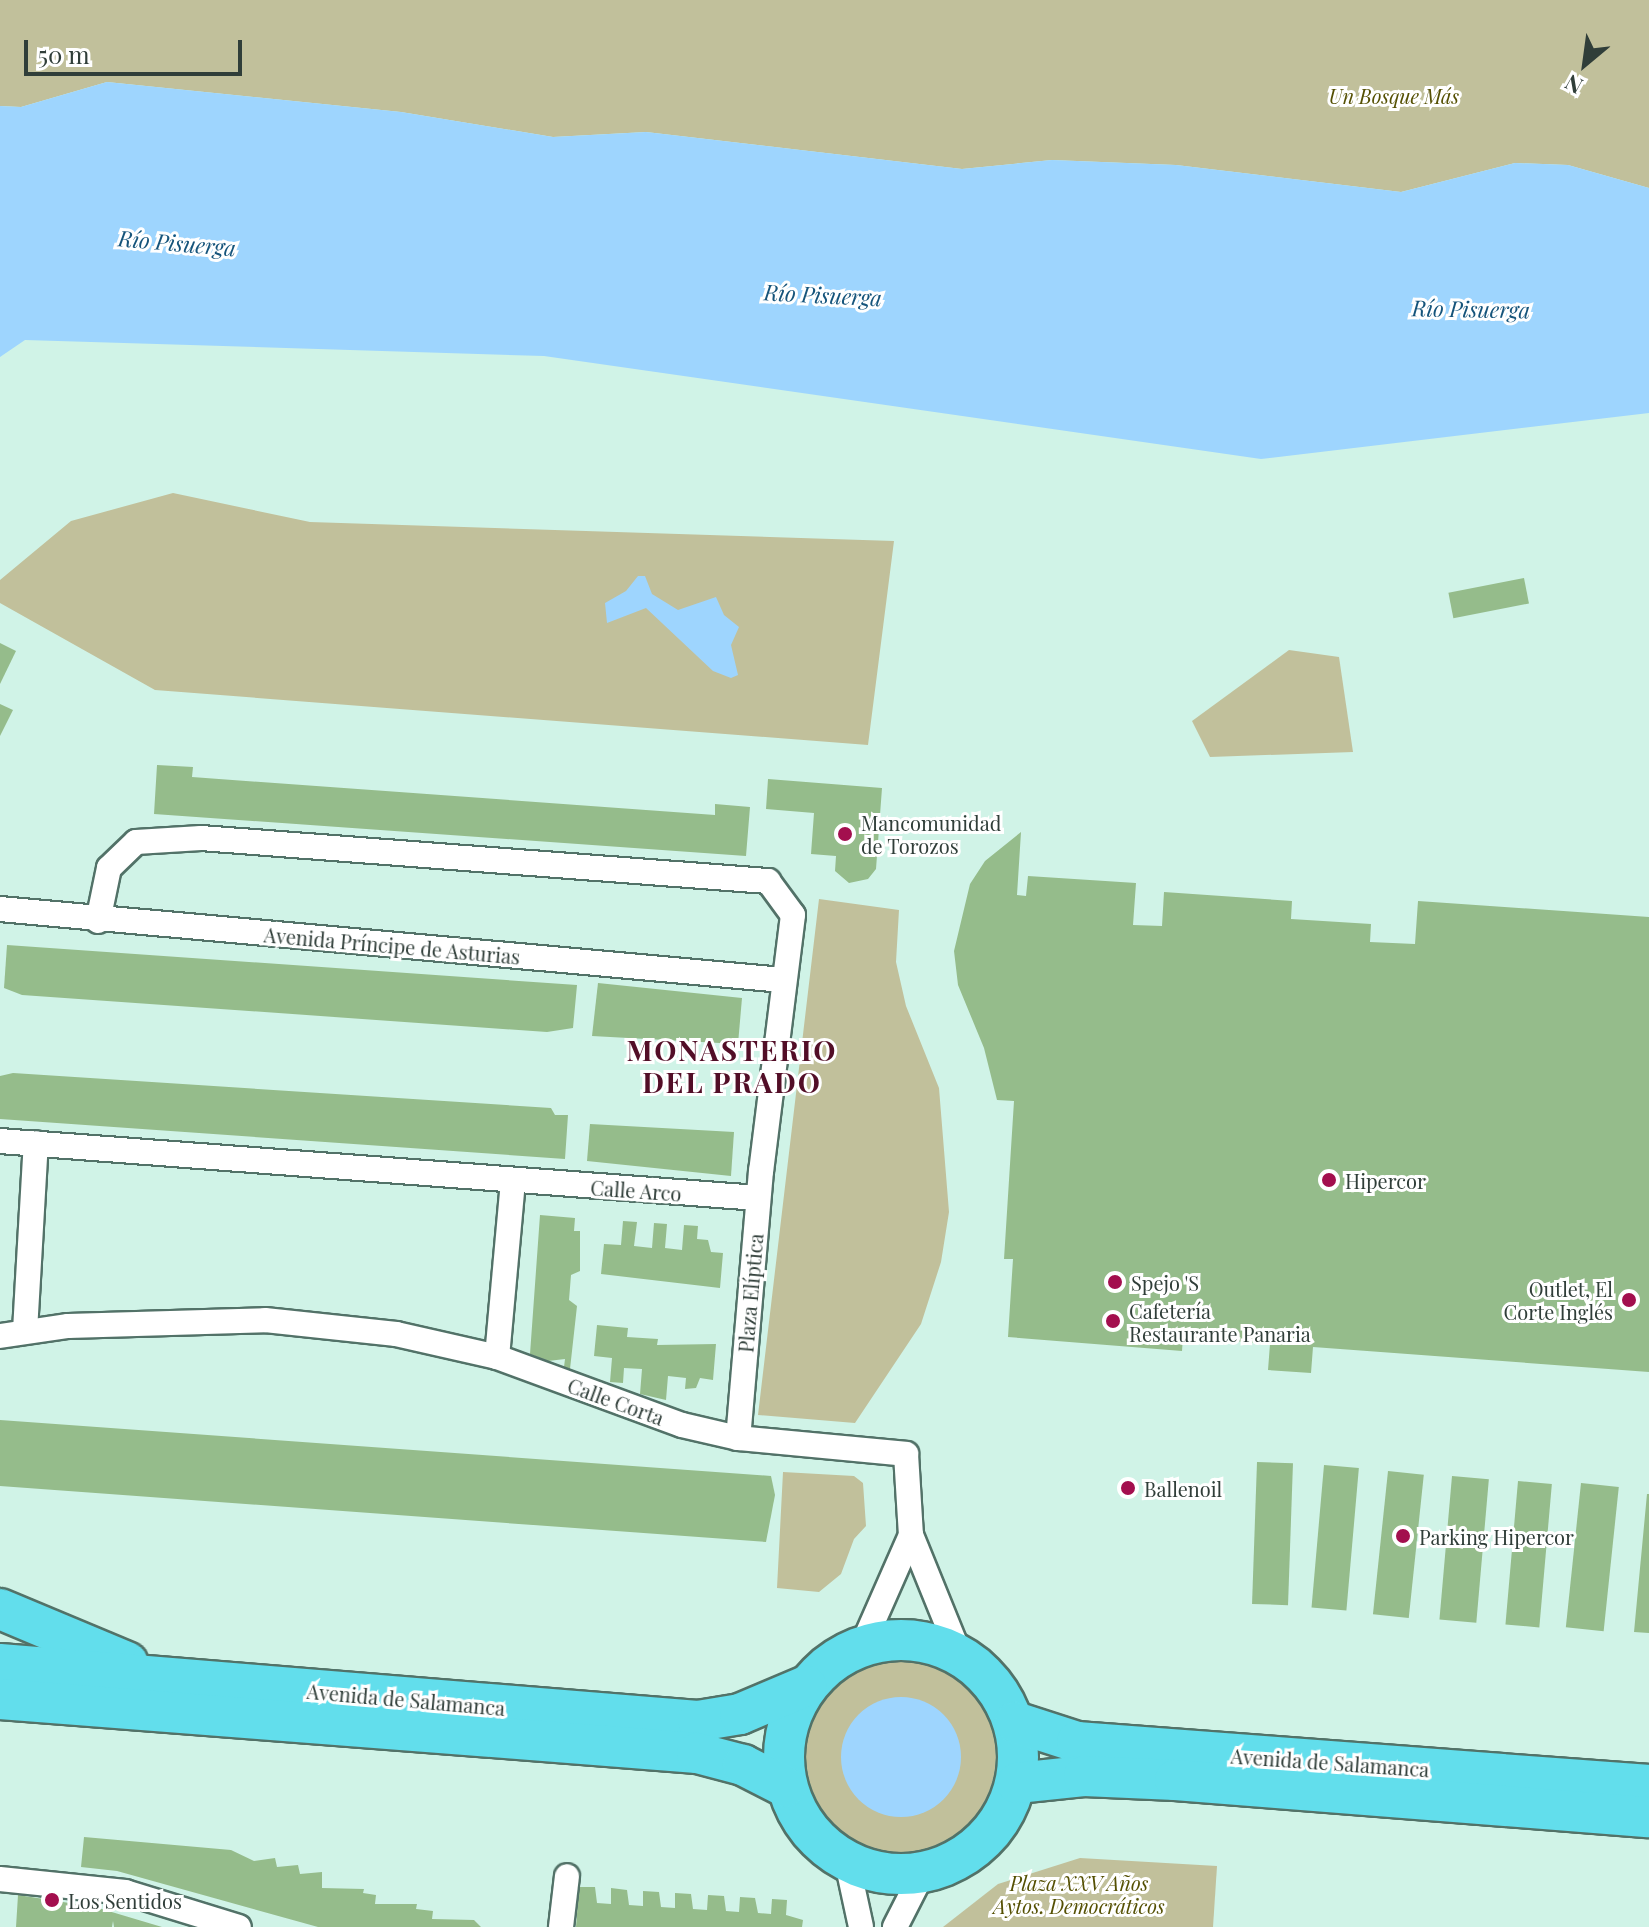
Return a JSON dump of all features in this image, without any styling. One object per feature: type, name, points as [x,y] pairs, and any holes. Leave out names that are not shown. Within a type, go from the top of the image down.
[{"type":"highway","points":[[0,1609],[176,1679]]},
{"type":"highway","points":[[915,1639],[959,1653],[991,1680],[1015,1722],[1017,1783],[999,1826],[962,1859],[922,1874],[847,1862],[818,1842],[797,1814],[786,1787],[783,1739],[806,1686],[834,1659],[863,1644],[915,1639]]},
{"type":"highway","name":"Avenida de Salamanca","points":[[0,1664],[698,1721],[740,1714],[806,1686]]},
{"type":"highway","name":"Avenida de Salamanca","points":[[0,1699],[697,1753],[743,1765],[786,1787]]},
{"type":"highway","points":[[0,1717],[47,1702]]},
{"type":"highway","name":"Avenida de Salamanca","points":[[1015,1722],[1077,1742],[1649,1785]]},
{"type":"highway","name":"Avenida de Salamanca","points":[[1017,1783],[1084,1776],[1175,1780],[1649,1817]]},
{"type":"street","name":"Plaza Elíptica","points":[[98,921],[109,868],[136,842],[175,840],[768,881],[793,915],[758,1198],[738,1438]]},
{"type":"street","name":"Avenida Príncipe de Asturias","points":[[0,909],[98,921],[783,980]]},
{"type":"street","name":"Calle Arco","points":[[0,1141],[513,1182],[758,1198]]},
{"type":"street","points":[[25,1331],[36,1143]]},
{"type":"street","points":[[497,1357],[513,1182]]},
{"type":"street","name":"Calle Corta","points":[[0,1336],[25,1331],[265,1320],[396,1334],[497,1357],[682,1425],[738,1438]]},
{"type":"street","points":[[738,1438],[906,1454],[911,1535],[959,1653]]},
{"type":"street","points":[[863,1644],[911,1535]]},
{"type":"street","points":[[847,1862],[861,1927]]},
{"type":"street","points":[[895,1927],[922,1874]]},
{"type":"street","points":[[561,1927],[567,1876]]},
{"type":"street","points":[[0,1879],[125,1892],[239,1927]]},
{"type":"green space","name":"Un Bosque Más","points":[[0,0],[1649,0],[1649,188],[1568,165],[1515,163],[1401,192],[1176,165],[1052,160],[962,169],[646,132],[553,137],[401,112],[107,82],[21,107],[0,106]]},
{"type":"green space","points":[[173,493],[310,522],[894,541],[868,745],[155,690],[0,603],[0,580],[71,521]]},
{"type":"green space","points":[[1289,650],[1339,657],[1353,752],[1210,757],[1192,721]]},
{"type":"green space","points":[[819,899],[899,910],[896,962],[906,1006],[939,1088],[949,1212],[941,1262],[921,1324],[855,1423],[758,1415]]},
{"type":"green space","points":[[783,1472],[854,1476],[863,1483],[866,1526],[854,1539],[841,1574],[819,1592],[777,1588]]},
{"type":"green space","points":[[898,1658],[935,1666],[967,1687],[988,1719],[996,1756],[988,1793],[967,1825],[935,1846],[898,1854],[861,1846],[829,1825],[808,1793],[800,1756],[808,1719],[829,1687],[861,1666]]},
{"type":"green space","name":"Plaza XXV Años Aytos. Democráticos","points":[[1080,1858],[1217,1866],[1213,1927],[943,1927],[998,1884]]},
{"type":"water","name":"Río Pisuerga","points":[[107,82],[401,112],[553,137],[646,132],[962,169],[1052,160],[1176,165],[1401,192],[1515,163],[1568,165],[1649,188],[1649,413],[1261,459],[544,356],[25,340],[0,357],[0,106],[21,107]]},
{"type":"water","points":[[638,576],[645,576],[652,594],[678,610],[716,597],[724,615],[739,627],[731,645],[738,675],[731,678],[713,671],[646,608],[607,623],[605,603],[626,591]]},
{"type":"water","points":[[901,1697],[924,1701],[944,1714],[957,1734],[961,1757],[957,1780],[944,1800],[924,1813],[901,1817],[878,1813],[858,1800],[845,1780],[841,1757],[845,1734],[858,1714],[878,1701]]},
{"type":"building","points":[[1524,578],[1529,604],[1453,618],[1448,593]]},
{"type":"building","points":[[0,643],[16,651],[0,684]]},
{"type":"building","points":[[0,704],[13,710],[0,736]]},
{"type":"building","points":[[157,765],[193,767],[192,777],[715,815],[715,804],[750,807],[746,856],[154,814]]},
{"type":"building","name":"Mancomunidad de Torozos","points":[[768,779],[882,788],[876,869],[868,879],[849,883],[835,871],[836,856],[811,854],[814,813],[766,809]]},
{"type":"building","name":"Hipercor","points":[[1021,832],[1017,895],[1026,896],[1028,876],[1136,883],[1133,925],[1162,926],[1164,892],[1292,901],[1291,919],[1371,924],[1370,942],[1415,944],[1418,901],[1649,917],[1649,1372],[1313,1347],[1311,1373],[1268,1370],[1270,1344],[1183,1337],[1182,1351],[1008,1337],[1013,1259],[1004,1259],[1014,1101],[997,1100],[984,1048],[958,985],[954,951],[970,884],[985,861]]},
{"type":"building","points":[[7,945],[577,985],[573,1028],[547,1032],[22,995],[4,988]]},
{"type":"building","points":[[598,983],[742,998],[738,1044],[592,1036]]},
{"type":"building","points":[[13,1073],[551,1108],[555,1115],[568,1115],[565,1159],[0,1119],[0,1076]]},
{"type":"building","points":[[590,1124],[734,1132],[731,1176],[587,1161]]},
{"type":"building","points":[[540,1215],[575,1218],[574,1231],[580,1231],[580,1271],[571,1275],[569,1300],[577,1306],[570,1369],[564,1367],[565,1359],[548,1361],[530,1354]]},
{"type":"building","points":[[623,1221],[637,1222],[634,1246],[652,1248],[654,1223],[667,1224],[665,1248],[682,1250],[684,1225],[698,1226],[697,1239],[708,1240],[711,1252],[723,1253],[720,1288],[601,1274],[604,1244],[621,1245]]},
{"type":"building","points":[[597,1325],[628,1328],[627,1337],[658,1339],[657,1345],[716,1344],[713,1380],[700,1378],[696,1388],[685,1389],[686,1378],[668,1376],[666,1400],[640,1394],[642,1369],[624,1368],[623,1383],[610,1382],[612,1358],[594,1356]]},
{"type":"building","points":[[0,1420],[771,1476],[775,1495],[766,1542],[0,1486]]},
{"type":"building","points":[[1257,1462],[1293,1463],[1288,1605],[1252,1604]]},
{"type":"building","points":[[1324,1465],[1359,1468],[1346,1611],[1312,1607]]},
{"type":"building","points":[[1388,1471],[1424,1475],[1409,1618],[1373,1614]]},
{"type":"building","points":[[1452,1476],[1489,1479],[1476,1623],[1439,1619]]},
{"type":"building","points":[[1518,1481],[1552,1484],[1539,1627],[1505,1624]]},
{"type":"building","points":[[1581,1483],[1619,1487],[1604,1631],[1566,1627]]},
{"type":"building","points":[[1649,1494],[1649,1633],[1634,1632]]},
{"type":"building","points":[[84,1837],[231,1850],[254,1861],[275,1858],[277,1867],[298,1865],[300,1874],[322,1872],[322,1888],[364,1889],[363,1893],[376,1895],[375,1904],[417,1904],[416,1909],[433,1911],[432,1919],[474,1920],[481,1927],[318,1927],[117,1871],[81,1867]]},
{"type":"building","points":[[579,1887],[595,1887],[597,1903],[611,1904],[611,1888],[627,1890],[629,1905],[643,1906],[643,1891],[659,1892],[661,1907],[675,1908],[675,1893],[691,1894],[693,1909],[707,1910],[708,1895],[724,1896],[726,1911],[739,1912],[740,1897],[755,1898],[758,1913],[771,1914],[772,1899],[787,1900],[786,1915],[803,1920],[802,1927],[576,1927]]},
{"type":"building","points":[[18,1895],[95,1907],[162,1927],[114,1927],[113,1921],[112,1927],[16,1927]]},
{"type":"place","name":"Mancomunidad de Torozos","points":[[845,834]]},
{"type":"place","name":"Hipercor","points":[[1329,1180]]},
{"type":"place","name":"Spejo 'S","points":[[1115,1282]]},
{"type":"place","name":"Outlet, El Corte Inglés","points":[[1629,1300]]},
{"type":"place","name":"Cafetería Restaurante Panaria","points":[[1113,1321]]},
{"type":"place","name":"Ballenoil","points":[[1128,1488]]},
{"type":"place","name":"Parking Hipercor","points":[[1403,1536]]},
{"type":"place","name":"Los Sentidos","points":[[52,1900]]},
{"type":"district","name":"MONASTERIO DEL PRADO","points":[[732,1066]]}]
